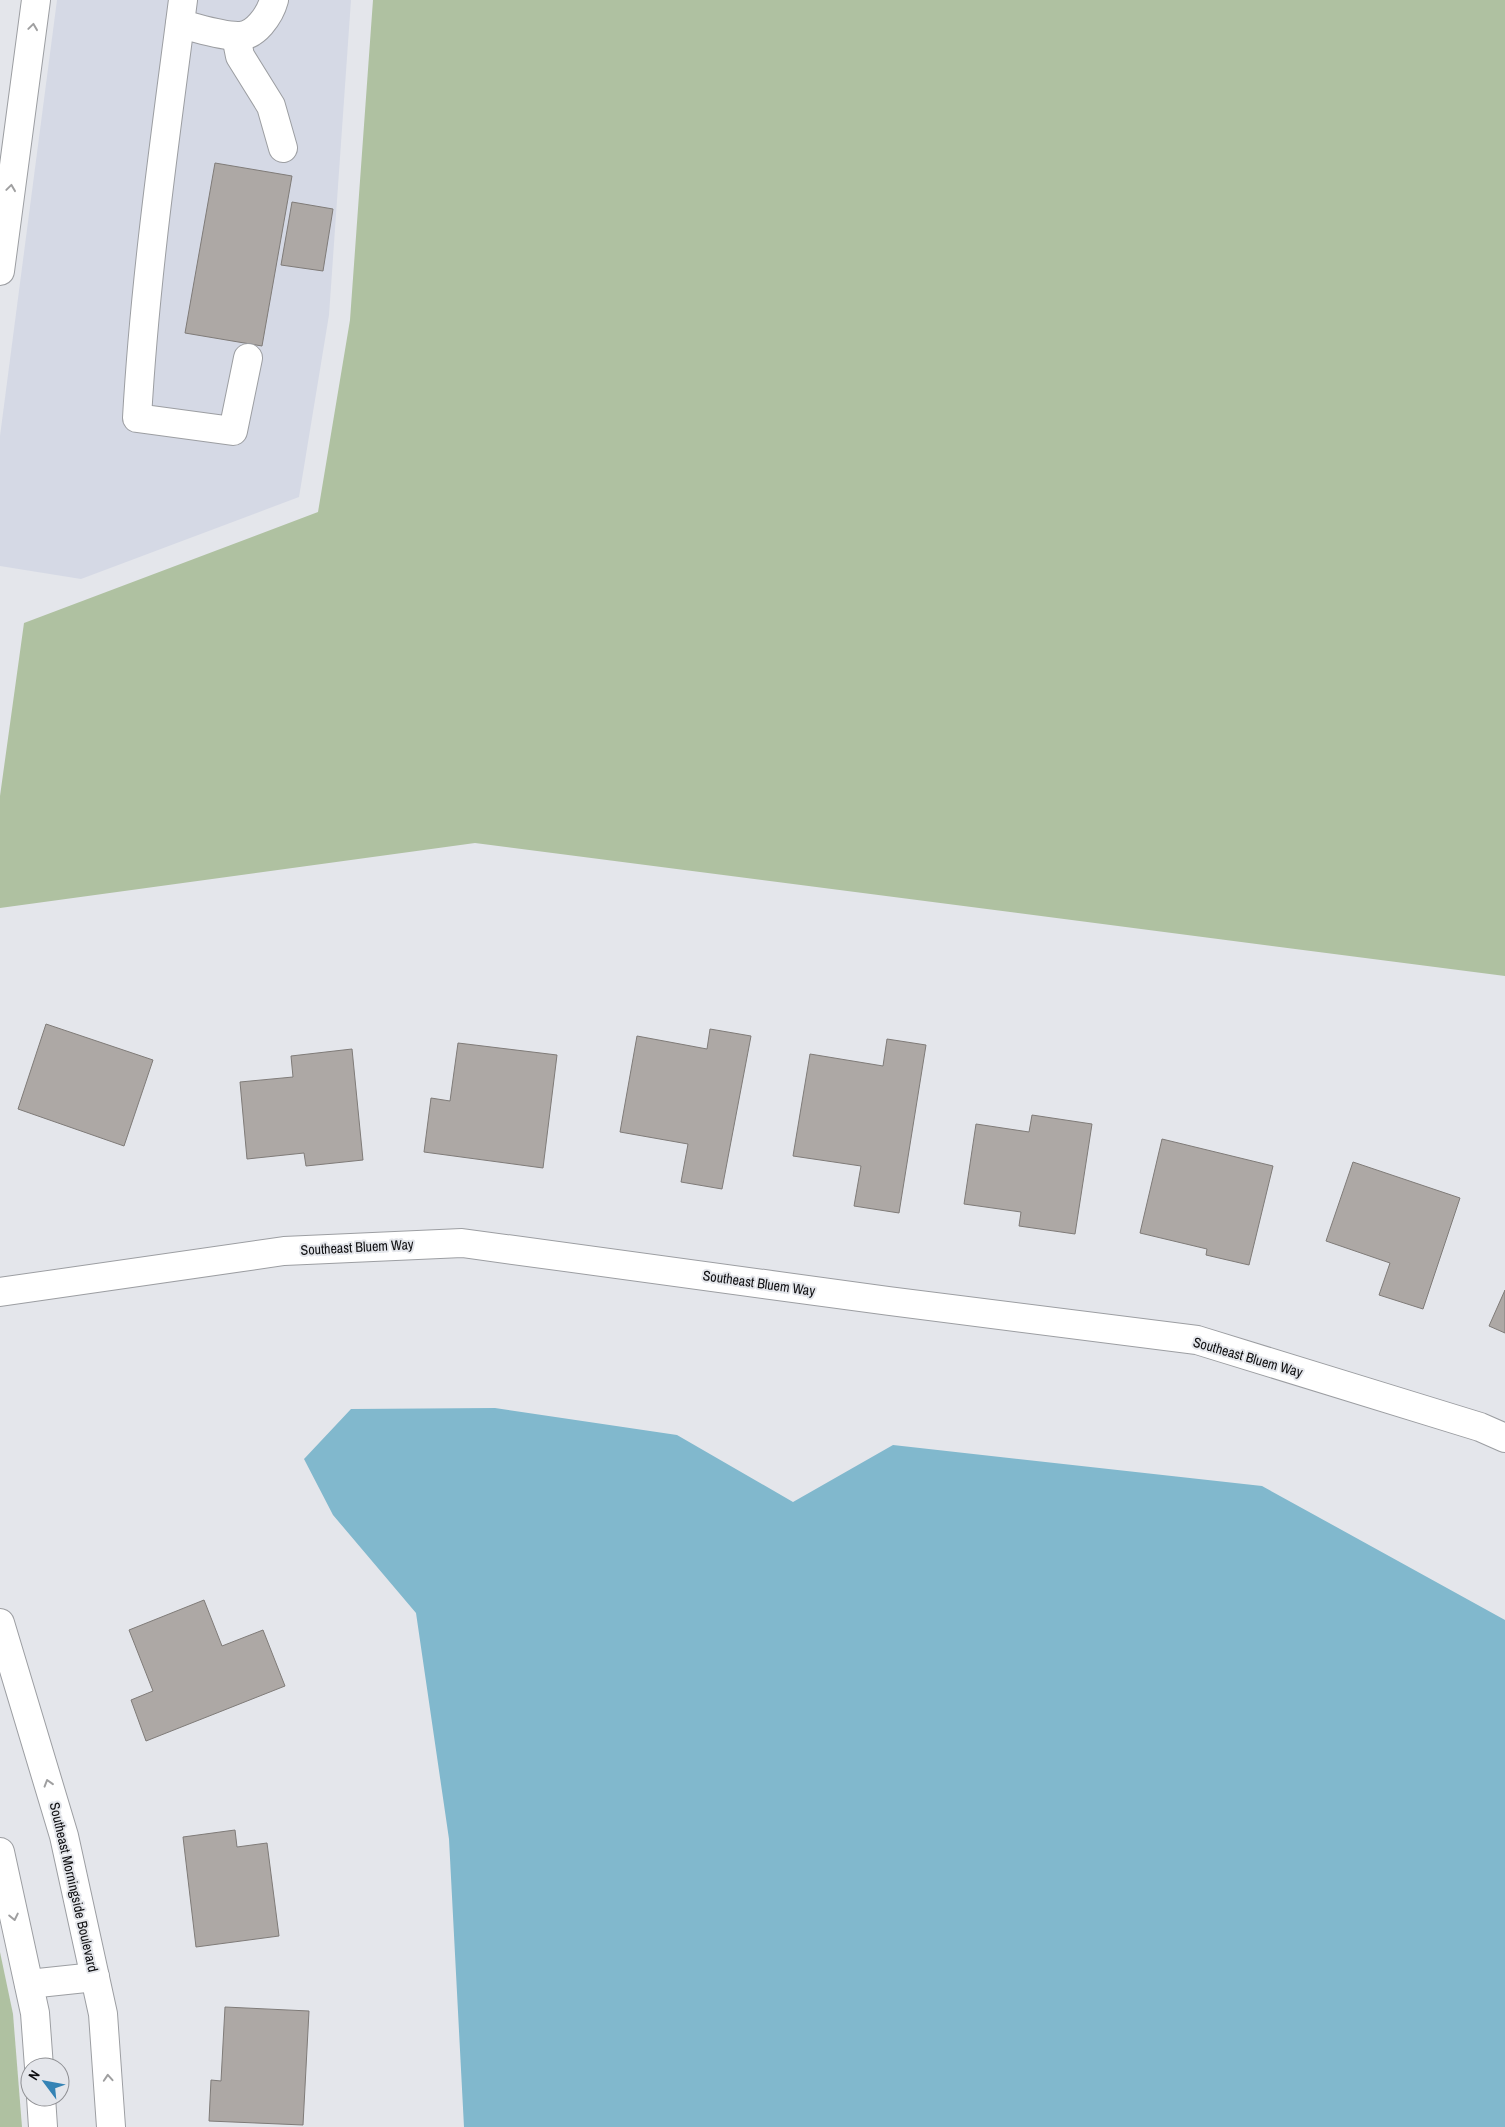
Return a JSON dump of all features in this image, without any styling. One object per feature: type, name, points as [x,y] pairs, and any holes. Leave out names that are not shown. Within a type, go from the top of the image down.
[{"type":"street","points":[[0,272],[36,0]]},
{"type":"street","points":[[248,358],[233,431],[137,418],[141,345],[154,224],[181,12],[239,37],[260,27],[272,9],[274,0]]},
{"type":"street","points":[[236,36],[240,56],[271,106],[283,148]]},
{"type":"street","name":"Southeast Bluem Way","points":[[0,1292],[284,1251],[462,1242],[879,1300],[1197,1340],[1480,1427],[1505,1438]]},
{"type":"street","name":"Southeast Morningside Boulevard","points":[[0,1623],[64,1836],[103,2014],[111,2127]]},
{"type":"street","points":[[0,1852],[35,2013],[38,2057]]},
{"type":"street","points":[[29,1984],[95,1977]]},
{"type":"street","points":[[42,2107],[43,2127]]},
{"type":"shaded area","points":[[57,0],[351,0],[329,315],[299,497],[81,579],[0,566],[0,436]]},
{"type":"green space","points":[[373,0],[1505,0],[1505,976],[475,843],[0,908],[0,796],[24,623],[318,512],[350,320]]},
{"type":"green space","points":[[0,1952],[13,2014],[22,2127],[0,2127]]},
{"type":"water","points":[[495,1408],[677,1435],[793,1502],[893,1445],[1262,1486],[1505,1620],[1505,2127],[464,2127],[449,1839],[416,1613],[333,1515],[304,1459],[351,1409]]},
{"type":"building","points":[[215,163],[292,176],[262,346],[185,333]]},
{"type":"building","points":[[292,202],[333,209],[323,271],[281,265]]},
{"type":"building","points":[[46,1024],[153,1060],[124,1146],[18,1109]]},
{"type":"building","points":[[710,1029],[751,1036],[722,1189],[681,1182],[688,1144],[620,1132],[637,1036],[707,1049]]},
{"type":"building","points":[[887,1039],[926,1045],[899,1213],[854,1206],[861,1166],[793,1156],[810,1054],[883,1066]]},
{"type":"building","points":[[458,1043],[557,1055],[543,1168],[424,1152],[431,1098],[450,1101]]},
{"type":"building","points":[[352,1049],[363,1160],[306,1166],[304,1153],[247,1159],[240,1082],[293,1077],[291,1056]]},
{"type":"building","points":[[1032,1115],[1092,1124],[1075,1234],[1019,1226],[1021,1212],[964,1204],[976,1124],[1029,1132]]},
{"type":"building","points":[[1162,1139],[1273,1166],[1249,1265],[1206,1255],[1207,1249],[1140,1233]]},
{"type":"building","points":[[1353,1162],[1460,1198],[1423,1309],[1379,1295],[1390,1263],[1326,1241]]},
{"type":"building","points":[[1505,1290],[1505,1333],[1489,1326]]},
{"type":"building","points":[[204,1600],[222,1646],[263,1630],[285,1686],[146,1741],[131,1700],[153,1691],[129,1630]]},
{"type":"building","points":[[235,1830],[237,1847],[267,1843],[279,1936],[196,1947],[183,1837]]},
{"type":"building","points":[[225,2007],[309,2011],[303,2125],[209,2121],[211,2080],[221,2081]]}]
